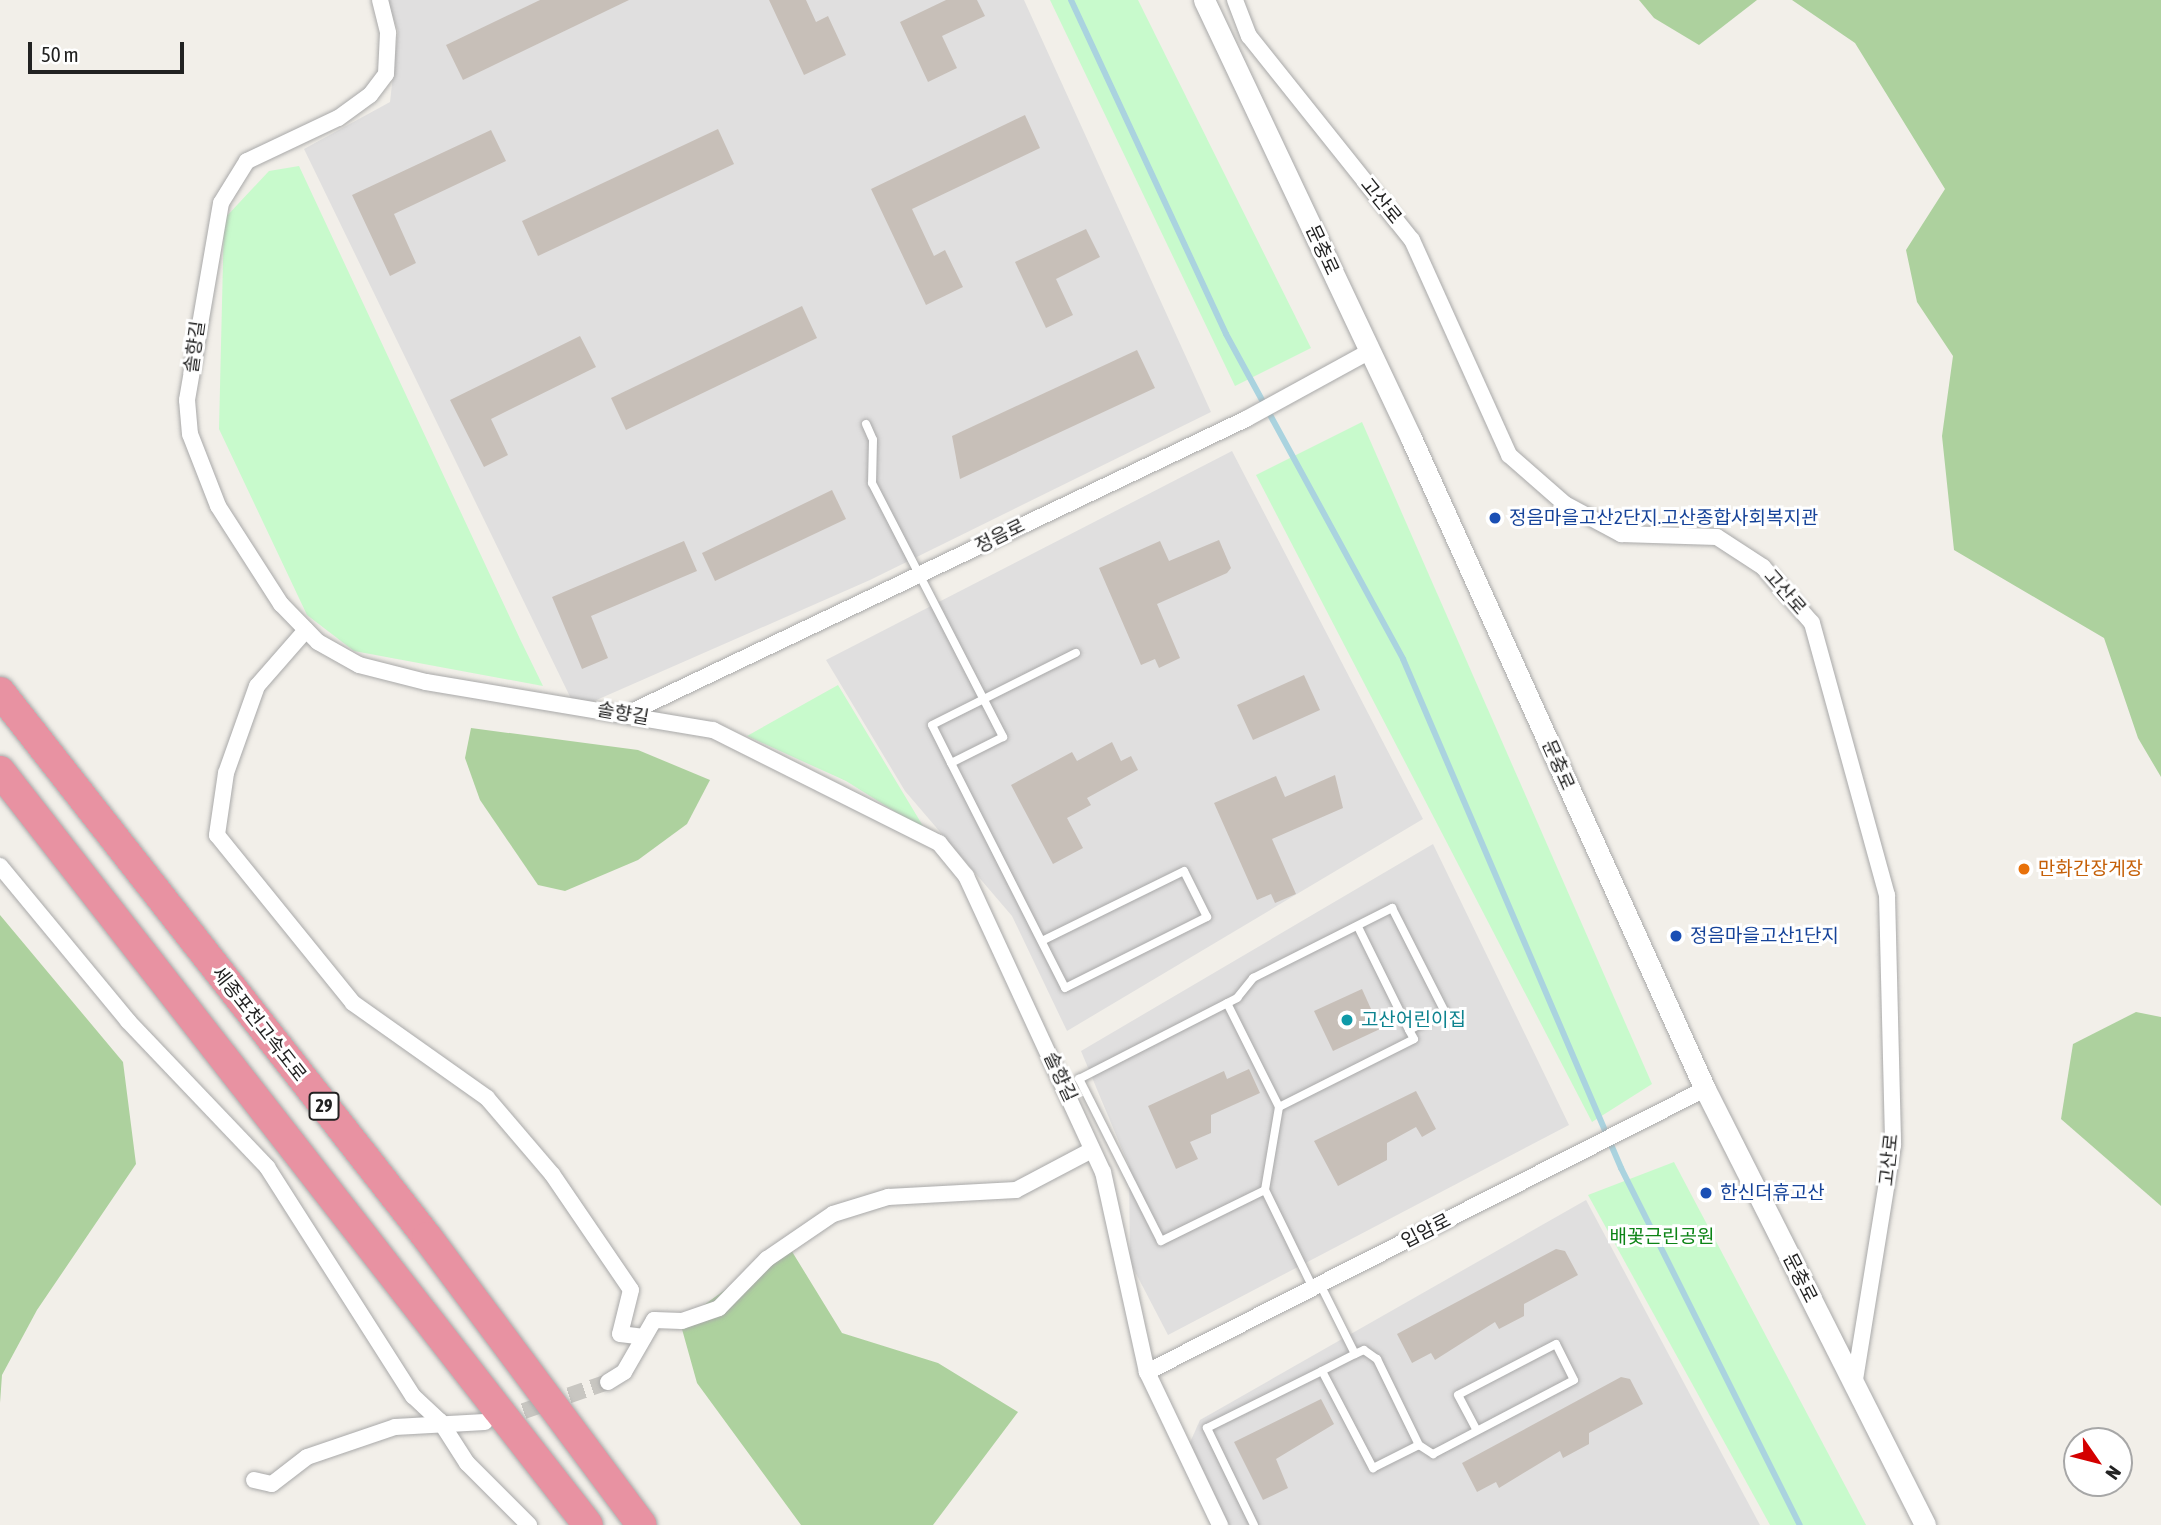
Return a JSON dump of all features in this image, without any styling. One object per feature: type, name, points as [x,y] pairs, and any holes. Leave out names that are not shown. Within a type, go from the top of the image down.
[{"type":"highway","name":"세종포천고속도로","points":[[0,692],[427,1237],[642,1525]]},
{"type":"highway","name":"29","points":[[0,771],[588,1525]]},
{"type":"street","name":"솔향길","points":[[380,0],[388,33],[386,74],[370,95],[338,118],[247,161],[221,203],[187,400],[190,434],[218,506],[281,604],[306,629],[359,665],[425,682],[713,730],[939,843],[966,876],[1103,1172],[1147,1371],[1220,1525]]},
{"type":"street","name":"문충로","points":[[1203,0],[1370,351],[1705,1089],[1925,1525]]},
{"type":"street","name":"고산로","points":[[1234,0],[1249,36],[1412,240],[1509,455],[1565,504],[1620,534],[1717,537],[1763,567],[1812,623],[1887,895],[1893,1145],[1854,1386]]},
{"type":"street","name":"정음로","points":[[627,714],[1246,419],[1370,351]]},
{"type":"street","points":[[306,629],[257,686],[226,774],[217,835],[353,1003],[457,1072],[552,1174],[631,1290],[620,1334],[644,1337]]},
{"type":"street","points":[[0,866],[128,1021],[267,1167],[413,1396],[440,1421],[467,1463],[529,1525]]},
{"type":"street","name":"입암로","points":[[1147,1371],[1705,1089]]},
{"type":"street","points":[[608,1382],[624,1372],[654,1320],[681,1321],[719,1308],[789,1241],[843,1209],[888,1197],[1017,1190],[1092,1150]]},
{"type":"street","points":[[254,1480],[272,1484],[307,1457],[365,1435],[440,1421],[485,1422]]},
{"type":"lane","points":[[866,424],[873,440],[872,483],[923,573],[1003,737],[951,762]]},
{"type":"lane","points":[[1042,941],[1184,871],[1207,917],[1065,988],[932,725],[1076,653]]},
{"type":"lane","points":[[1265,1190],[1161,1241],[1079,1079],[1227,1003],[1253,978],[1392,908],[1444,1012],[1409,1030]]},
{"type":"lane","points":[[1279,1107],[1414,1039],[1358,927]]},
{"type":"lane","points":[[1227,1003],[1279,1107],[1265,1190],[1355,1354]]},
{"type":"lane","points":[[1254,1525],[1207,1428],[1364,1350],[1377,1359],[1419,1444],[1433,1454],[1574,1380],[1556,1344],[1458,1395],[1476,1430]]},
{"type":"lane","points":[[1322,1371],[1373,1468],[1419,1444]]},
{"type":"shaded area","points":[[387,0],[1024,0],[1211,412],[870,580],[576,709],[304,149],[390,102],[398,31]]},
{"type":"shaded area","points":[[1232,451],[1423,819],[1067,1031],[1012,916],[905,791],[826,660]]},
{"type":"shaded area","points":[[1433,844],[1569,1125],[1168,1335],[1130,1262],[1129,1166],[1081,1051]]},
{"type":"shaded area","points":[[1586,1200],[1760,1525],[1224,1525],[1188,1447],[1200,1420]]},
{"type":"green space","points":[[1050,0],[1138,0],[1311,348],[1235,386]]},
{"type":"green space","points":[[1639,0],[1757,0],[1699,45],[1654,18]]},
{"type":"green space","points":[[1792,0],[2161,0],[2161,777],[2138,738],[2104,638],[1954,550],[1942,436],[1953,356],[1917,302],[1906,250],[1945,189],[1855,43]]},
{"type":"green space","points":[[299,166],[543,686],[354,651],[307,615],[219,429],[224,219],[269,171]]},
{"type":"green space","points":[[1362,422],[1652,1084],[1592,1122],[1256,475]]},
{"type":"green space","points":[[838,685],[926,831],[846,781],[747,736]]},
{"type":"green space","points":[[471,728],[638,750],[710,780],[687,824],[638,860],[565,891],[538,885],[480,800],[465,758]]},
{"type":"green space","points":[[0,915],[123,1062],[136,1164],[37,1310],[2,1375],[0,1403]]},
{"type":"green space","points":[[2136,1012],[2161,1017],[2161,1206],[2061,1119],[2073,1044]]},
{"type":"green space","name":"배꽃근린공원","points":[[1674,1162],[1866,1525],[1770,1525],[1588,1195]]},
{"type":"green space","points":[[788,1245],[842,1333],[938,1363],[1018,1412],[933,1525],[801,1525],[697,1383],[680,1322]]},
{"type":"building","points":[[540,0],[629,0],[463,80],[446,45]]},
{"type":"building","points":[[769,0],[806,0],[816,22],[828,16],[846,55],[804,75]]},
{"type":"building","points":[[946,0],[977,0],[985,16],[942,36],[957,68],[928,82],[900,22]]},
{"type":"building","points":[[1025,115],[1040,148],[912,209],[934,256],[945,250],[963,287],[926,305],[871,189]]},
{"type":"building","points":[[718,129],[734,164],[538,256],[522,221]]},
{"type":"building","points":[[491,130],[506,161],[394,214],[416,263],[390,276],[352,195]]},
{"type":"building","points":[[1086,229],[1100,257],[1056,279],[1073,315],[1046,328],[1015,262]]},
{"type":"building","points":[[802,306],[817,338],[626,430],[611,398]]},
{"type":"building","points":[[580,336],[596,367],[491,419],[508,455],[484,467],[450,400]]},
{"type":"building","points":[[1137,350],[1155,388],[960,479],[952,436]]},
{"type":"building","points":[[832,490],[846,519],[715,581],[702,553]]},
{"type":"building","points":[[1219,540],[1231,568],[1227,573],[1157,604],[1180,658],[1159,668],[1155,659],[1141,665],[1099,568],[1160,541],[1169,561]]},
{"type":"building","points":[[684,541],[697,571],[591,616],[608,658],[582,669],[552,597]]},
{"type":"building","points":[[1304,675],[1320,710],[1253,740],[1237,705]]},
{"type":"building","points":[[1112,742],[1121,761],[1131,756],[1138,770],[1087,798],[1091,805],[1067,818],[1083,848],[1053,864],[1011,785],[1072,752],[1077,761]]},
{"type":"building","points":[[1335,775],[1343,808],[1272,839],[1296,894],[1275,903],[1271,894],[1257,900],[1214,803],[1276,776],[1285,797]]},
{"type":"building","name":"고산어린이집","points":[[1362,989],[1380,1029],[1333,1051],[1314,1011]]},
{"type":"building","points":[[1249,1069],[1260,1093],[1211,1115],[1211,1133],[1190,1142],[1198,1159],[1176,1169],[1148,1106],[1224,1071],[1227,1079]]},
{"type":"building","points":[[1416,1091],[1436,1129],[1422,1137],[1416,1127],[1387,1143],[1387,1160],[1338,1186],[1314,1141]]},
{"type":"building","points":[[1556,1249],[1565,1251],[1578,1275],[1524,1304],[1524,1316],[1499,1329],[1495,1322],[1435,1360],[1431,1353],[1412,1363],[1397,1334]]},
{"type":"building","points":[[1621,1377],[1630,1379],[1643,1404],[1589,1433],[1589,1444],[1563,1458],[1560,1451],[1499,1488],[1496,1482],[1477,1492],[1462,1463]]},
{"type":"building","points":[[1321,1399],[1334,1424],[1276,1459],[1288,1488],[1263,1500],[1234,1442]]},
{"type":"waterway","points":[[1071,0],[1226,334],[1403,659],[1621,1168],[1800,1525]]},
{"type":"tunnel","points":[[501,1419],[608,1382]]},
{"type":"place","name":"정음마을고산2단지.고산종합사회복지관","points":[[1495,518]]},
{"type":"place","name":"만화간장게장","points":[[2024,869]]},
{"type":"place","name":"정음마을고산1단지","points":[[1676,936]]},
{"type":"place","name":"고산어린이집","points":[[1347,1020]]},
{"type":"place","name":"한신더휴고산","points":[[1706,1193]]}]
